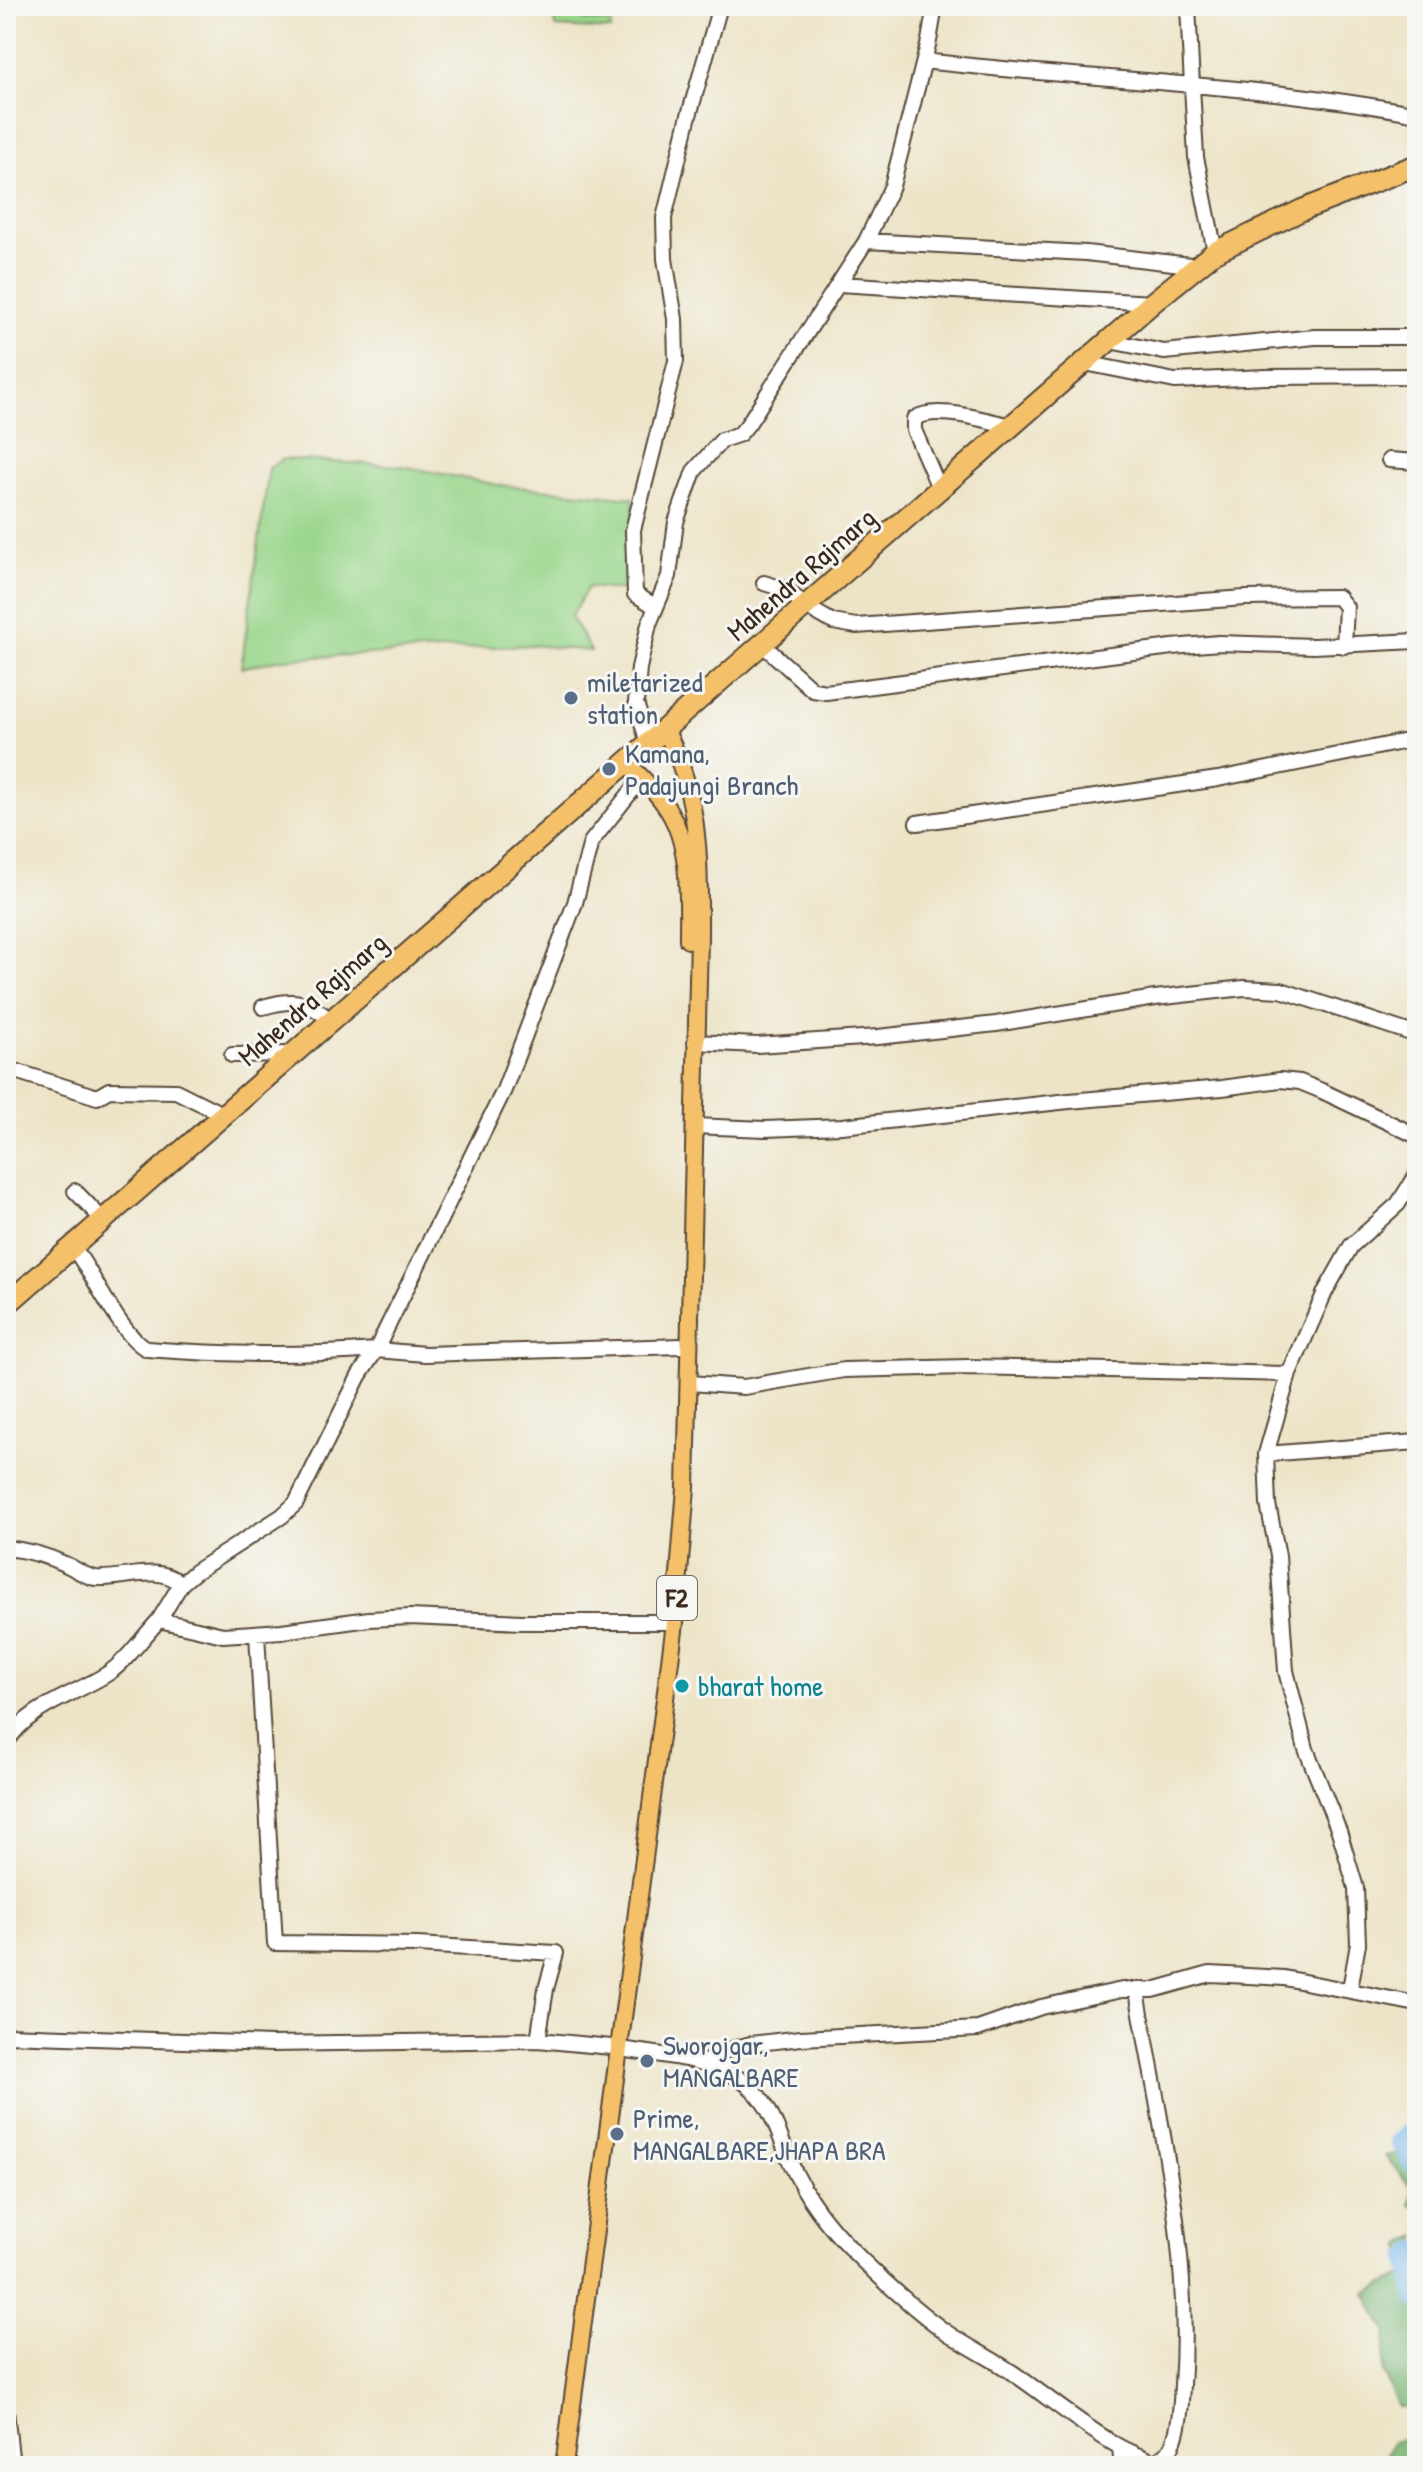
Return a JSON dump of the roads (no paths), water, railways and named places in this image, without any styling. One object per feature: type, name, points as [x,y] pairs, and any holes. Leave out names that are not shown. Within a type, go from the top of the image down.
[{"type":"highway","name":"Mahendra Rajmarg","points":[[6,1305],[1152,303],[1215,252],[1302,210],[1417,165]]},
{"type":"main road","name":"F2","points":[[556,2466],[675,1623],[686,1488],[698,854],[691,801],[682,769],[665,729]]},
{"type":"main road","name":"F2","points":[[564,2466],[666,1622],[677,1487],[688,937],[685,855],[679,830],[666,805],[627,763]]},
{"type":"street","points":[[656,607],[635,594],[633,530],[676,361],[675,319],[665,259],[664,218],[720,6]]},
{"type":"street","points":[[648,743],[636,703],[642,655],[669,576],[676,522],[694,471],[722,440],[740,434],[866,241],[892,186],[935,6]]},
{"type":"street","points":[[1188,6],[1196,157],[1215,252]]},
{"type":"street","points":[[924,61],[1192,86],[1417,114]]},
{"type":"street","points":[[866,241],[1086,253],[1199,266]]},
{"type":"street","points":[[839,284],[1152,303]]},
{"type":"street","points":[[1110,341],[1164,352],[1315,337],[1417,337]]},
{"type":"street","points":[[1085,363],[1175,381],[1417,376]]},
{"type":"street","points":[[940,490],[914,430],[916,416],[944,413],[1012,426]]},
{"type":"street","points":[[1389,460],[1417,462]]},
{"type":"street","points":[[764,583],[787,590],[805,606],[833,622],[856,626],[1245,598],[1338,597],[1346,607],[1344,646]]},
{"type":"street","points":[[762,644],[813,690],[826,692],[1172,647],[1219,643],[1344,646],[1417,641]]},
{"type":"street","points":[[917,823],[1218,779],[1417,739]]},
{"type":"street","points":[[6,1743],[15,1728],[32,1714],[110,1672],[159,1620],[181,1584],[282,1516],[296,1503],[345,1403],[376,1350],[504,1090],[575,903],[591,842],[642,778]]},
{"type":"street","points":[[695,1042],[757,1045],[878,1037],[996,1024],[1155,998],[1244,988],[1281,990],[1417,1035]]},
{"type":"street","points":[[263,1007],[282,1002],[306,1004],[315,1006],[331,1021]]},
{"type":"street","points":[[232,1055],[293,1054]]},
{"type":"street","points":[[6,1068],[97,1097],[109,1090],[176,1091],[222,1114]]},
{"type":"street","points":[[694,1126],[765,1129],[842,1126],[1280,1080],[1300,1082],[1417,1136]]},
{"type":"street","points":[[1350,1989],[1358,1944],[1356,1888],[1339,1831],[1306,1749],[1286,1671],[1278,1556],[1268,1504],[1266,1454],[1289,1374],[1325,1292],[1351,1246],[1398,1204],[1417,1174]]},
{"type":"street","points":[[75,1191],[103,1220]]},
{"type":"street","points":[[72,1246],[112,1308],[140,1346],[147,1349],[317,1355],[376,1350],[425,1354],[681,1346]]},
{"type":"street","points":[[690,1383],[744,1387],[844,1370],[968,1367],[1289,1374]]},
{"type":"street","points":[[1266,1454],[1417,1442]]},
{"type":"street","points":[[6,1548],[37,1553],[93,1578],[152,1573],[172,1576],[181,1584]]},
{"type":"street","points":[[159,1620],[223,1635],[410,1617],[522,1622],[666,1622]]},
{"type":"street","points":[[257,1634],[275,1943],[417,1945],[556,1953],[546,1989],[538,2040]]},
{"type":"street","points":[[704,2063],[722,2052],[763,2043],[978,2029],[1041,2007],[1122,1990],[1172,1986],[1210,1974],[1284,1978],[1417,2004]]},
{"type":"street","points":[[6,2035],[272,2044],[538,2040],[616,2048],[704,2063],[734,2075],[764,2102],[779,2128],[797,2177],[818,2213],[859,2258],[901,2297],[945,2331],[1013,2373],[1120,2448],[1159,2464],[1174,2440],[1184,2360],[1183,2301],[1170,2182],[1137,1991]]},
{"type":"street","points":[[6,2411],[12,2466]]},
{"type":"street","points":[[1120,2448],[1122,2466]]},
{"type":"waterway","points":[[1417,2126],[1400,2142],[1417,2169]]},
{"type":"waterway","points":[[1417,2251],[1409,2259],[1417,2298]]},
{"type":"place","name":"miletarized station","points":[[571,698]]},
{"type":"place","name":"Kamana, Padajungi Branch","points":[[609,769]]},
{"type":"place","name":"bharat home","points":[[682,1686]]},
{"type":"place","name":"Sworojgar, MANGALBARE","points":[[647,2061]]},
{"type":"place","name":"Prime, MANGALBARE,JHAPA BRA","points":[[617,2134]]}]
